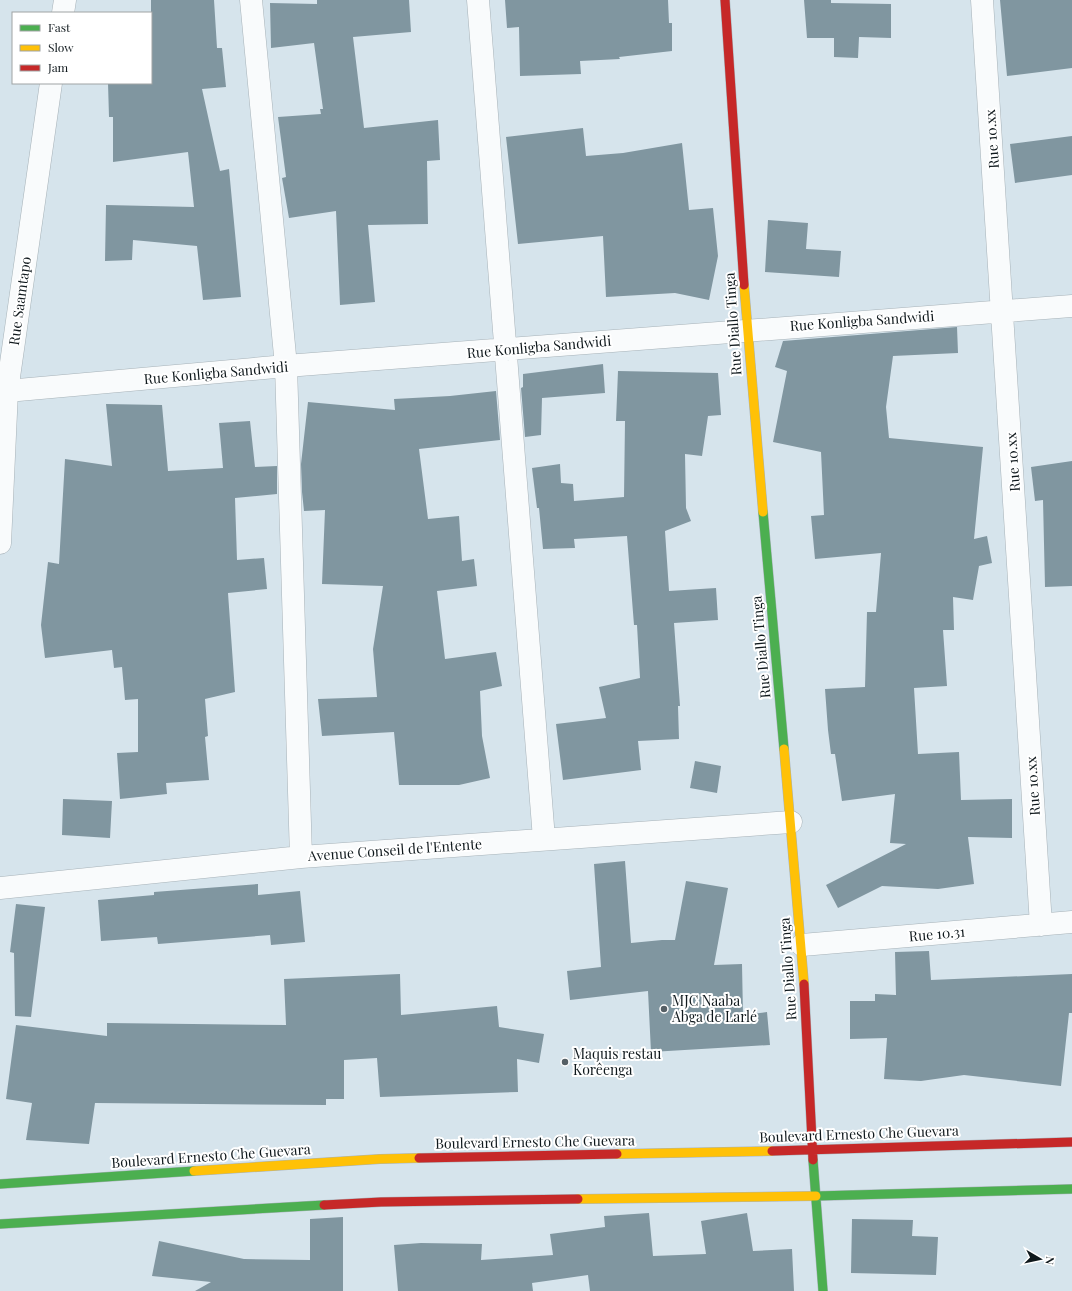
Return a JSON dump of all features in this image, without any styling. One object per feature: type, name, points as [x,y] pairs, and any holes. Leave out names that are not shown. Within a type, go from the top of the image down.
[{"type":"main road","name":"Rue Diallo Tinga","points":[[724,0],[747,330],[802,945],[812,1150],[823,1291]]},
{"type":"main road","name":"Boulevard Ernesto Che Guevara","points":[[0,1184],[380,1159],[812,1150],[1072,1142]]},
{"type":"main road","points":[[0,1224],[381,1202],[815,1196],[1072,1189]]},
{"type":"street","points":[[63,12],[65,0]]},
{"type":"street","points":[[251,0],[286,366],[300,857]]},
{"type":"street","points":[[478,0],[504,350],[544,839]]},
{"type":"street","name":"Rue 10.xx","points":[[982,0],[1041,925]]},
{"type":"street","name":"Rue Saamtapo","points":[[0,543],[7,391],[51,84]]},
{"type":"street","name":"Rue Konligba Sandwidi","points":[[7,391],[286,366],[1072,306]]},
{"type":"street","name":"Avenue Conseil de l'Entente","points":[[0,888],[300,857],[791,822]]},
{"type":"street","name":"Rue 10.31","points":[[802,945],[1072,922]]},
{"type":"building","points":[[151,0],[214,0],[217,48],[222,48],[226,87],[202,89],[220,171],[229,169],[241,297],[203,300],[197,246],[133,240],[132,260],[105,261],[106,205],[194,207],[188,152],[113,162],[113,117],[109,117],[108,84],[152,84]]},
{"type":"building","points":[[317,0],[409,0],[411,32],[353,37],[364,128],[438,120],[440,160],[427,161],[428,224],[368,225],[375,302],[340,305],[336,211],[289,218],[282,178],[286,177],[278,117],[321,114],[320,109],[323,109],[314,43],[271,48],[270,3],[317,4]]},
{"type":"building","points":[[505,0],[668,0],[669,23],[672,23],[672,51],[619,57],[620,59],[580,61],[581,74],[520,76],[519,27],[507,28]]},
{"type":"building","points":[[804,0],[831,0],[831,3],[891,4],[891,38],[859,37],[858,58],[834,57],[834,38],[807,38]]},
{"type":"building","points":[[1000,0],[1072,0],[1072,68],[1007,76]]},
{"type":"building","points":[[583,128],[586,156],[623,153],[682,143],[689,210],[713,208],[718,256],[709,300],[675,293],[606,297],[603,236],[518,244],[506,137]]},
{"type":"building","points":[[1072,136],[1072,175],[1015,183],[1010,144]]},
{"type":"building","points":[[768,220],[808,223],[806,249],[841,251],[839,277],[765,272]]},
{"type":"building","points":[[957,327],[958,353],[893,356],[886,407],[889,438],[983,447],[974,539],[987,536],[992,563],[979,566],[973,600],[953,597],[954,630],[943,630],[947,686],[914,688],[918,754],[959,752],[961,800],[1012,799],[1012,838],[968,837],[974,884],[938,889],[882,886],[838,908],[826,885],[906,844],[890,843],[895,794],[842,801],[835,754],[831,754],[828,730],[825,689],[865,687],[867,612],[876,612],[881,553],[815,559],[811,516],[824,515],[821,452],[773,442],[787,371],[775,367],[783,341]]},
{"type":"building","points":[[603,364],[605,393],[542,398],[541,435],[525,437],[521,388],[523,387],[523,374]]},
{"type":"building","points":[[618,371],[718,373],[721,415],[708,416],[702,456],[685,454],[686,508],[691,521],[665,531],[669,591],[716,588],[718,620],[674,623],[680,706],[678,706],[679,739],[638,741],[641,770],[563,780],[556,724],[606,718],[599,687],[640,678],[637,625],[634,625],[627,536],[574,539],[575,548],[543,549],[539,508],[537,508],[532,468],[560,464],[561,483],[573,484],[574,501],[624,497],[625,421],[616,421]]},
{"type":"building","points":[[496,391],[500,440],[419,449],[428,519],[459,516],[462,561],[474,559],[477,586],[437,591],[445,659],[496,652],[502,686],[480,691],[482,736],[490,778],[459,785],[399,785],[394,732],[322,736],[318,699],[377,697],[373,649],[383,586],[322,584],[325,510],[304,511],[302,492],[301,464],[308,402],[395,410],[394,399],[450,396]]},
{"type":"building","points":[[106,404],[162,405],[168,471],[223,468],[219,423],[250,421],[255,467],[277,466],[277,494],[235,498],[237,560],[264,558],[267,589],[228,593],[235,692],[205,699],[208,736],[205,737],[209,780],[166,783],[167,794],[120,799],[117,753],[138,752],[138,699],[125,700],[122,667],[114,668],[112,650],[45,658],[41,625],[48,562],[59,564],[65,459],[112,466]]},
{"type":"building","points":[[1072,461],[1072,586],[1045,587],[1043,500],[1035,501],[1031,467]]},
{"type":"building","points":[[695,761],[721,766],[717,793],[690,788]]},
{"type":"building","points":[[63,799],[112,801],[110,838],[62,835]]},
{"type":"building","points":[[625,861],[631,943],[675,940],[686,881],[728,888],[714,965],[742,964],[743,1015],[767,1012],[770,1045],[651,1052],[648,991],[570,1000],[567,971],[601,967],[594,864]]},
{"type":"building","points":[[258,884],[258,895],[300,891],[305,942],[271,945],[270,935],[158,944],[157,937],[101,941],[98,900],[154,895],[154,892]]},
{"type":"building","points":[[16,904],[45,907],[31,1017],[15,1016],[14,953],[10,952]]},
{"type":"building","points":[[929,951],[931,980],[1072,974],[1072,1013],[1069,1013],[1061,1086],[964,1075],[921,1081],[884,1079],[887,1038],[850,1039],[850,1001],[875,1001],[875,994],[896,995],[895,952]]},
{"type":"building","points":[[400,974],[401,1015],[497,1006],[499,1027],[544,1034],[539,1063],[517,1059],[518,1092],[380,1097],[377,1058],[344,1060],[344,1099],[326,1099],[326,1105],[95,1103],[89,1144],[26,1140],[32,1103],[6,1099],[16,1025],[107,1036],[107,1023],[286,1025],[284,979]]},
{"type":"building","points":[[649,1213],[653,1256],[706,1254],[701,1221],[747,1213],[753,1251],[792,1249],[794,1291],[590,1291],[588,1275],[532,1283],[533,1291],[398,1291],[394,1245],[421,1243],[482,1244],[481,1260],[553,1255],[550,1234],[605,1227],[604,1216]]},
{"type":"building","points":[[343,1217],[343,1291],[195,1291],[211,1282],[152,1276],[159,1241],[244,1259],[310,1260],[310,1219]]},
{"type":"building","points":[[852,1219],[913,1220],[912,1236],[938,1237],[936,1275],[851,1273]]},
{"type":"traffic: fast","points":[[763,512],[784,749]]},
{"type":"traffic: fast","points":[[813,1160],[823,1291]]},
{"type":"traffic: fast","points":[[0,1184],[194,1171]]},
{"type":"traffic: fast","points":[[816,1196],[1072,1189]]},
{"type":"traffic: fast","points":[[0,1224],[324,1205]]},
{"type":"traffic: slow","points":[[744,285],[763,512]]},
{"type":"traffic: slow","points":[[784,749],[804,984]]},
{"type":"traffic: slow","points":[[617,1154],[772,1151]]},
{"type":"traffic: slow","points":[[194,1171],[380,1159],[419,1158]]},
{"type":"traffic: slow","points":[[578,1199],[816,1196]]},
{"type":"traffic: jam","points":[[725,0],[744,285]]},
{"type":"traffic: jam","points":[[804,984],[813,1160]]},
{"type":"traffic: jam","points":[[772,1151],[1072,1142]]},
{"type":"traffic: jam","points":[[419,1158],[617,1154]]},
{"type":"traffic: jam","points":[[324,1205],[381,1202],[578,1199]]},
{"type":"place","name":"MJC Naaba Abga de Larlé","points":[[664,1009]]},
{"type":"place","name":"Maquis restau Korêenga","points":[[565,1062]]}]
